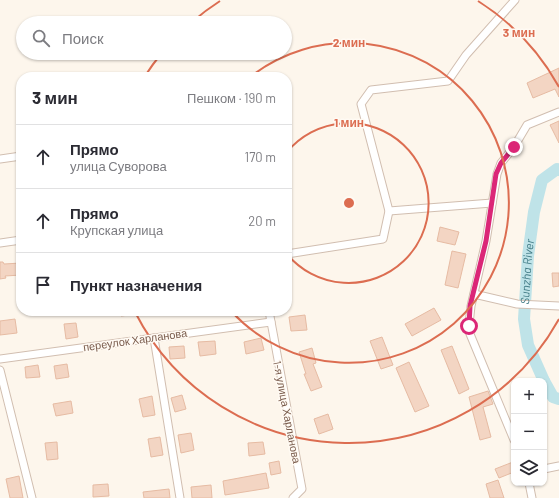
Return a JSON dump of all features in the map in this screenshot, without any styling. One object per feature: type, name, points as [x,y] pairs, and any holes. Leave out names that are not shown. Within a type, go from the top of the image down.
[{"type":"street","points":[[292,253],[382,239],[389,211],[361,104],[371,90],[448,82],[466,55],[515,0]]},
{"type":"street","points":[[511,433],[470,334],[470,313],[486,241],[496,174],[501,163],[514,147],[527,125],[559,112]]},
{"type":"street","points":[[0,159],[16,157]]},
{"type":"street","points":[[389,211],[492,203]]},
{"type":"street","points":[[0,243],[16,241]]},
{"type":"street","points":[[474,294],[517,304],[559,306]]},
{"type":"street","points":[[270,316],[271,322]]},
{"type":"street","name":"переулок Харланова","points":[[0,359],[271,322]]},
{"type":"street","name":"1-я улица Харланова","points":[[271,322],[302,489],[293,498]]},
{"type":"street","points":[[154,338],[180,498]]},
{"type":"street","points":[[0,370],[32,498]]},
{"type":"street","points":[[547,468],[559,466]]},
{"type":"street","points":[[530,486],[532,498]]},
{"type":"building","points":[[559,68],[559,97],[555,89],[533,98],[527,83]]},
{"type":"building","points":[[559,121],[559,143],[550,125]]},
{"type":"building","points":[[440,227],[459,232],[455,245],[437,241]]},
{"type":"building","points":[[452,251],[466,254],[458,288],[445,285]]},
{"type":"building","points":[[0,262],[3,262],[4,264],[16,263],[16,275],[5,276],[6,278],[0,279]]},
{"type":"building","points":[[552,273],[559,273],[559,286],[553,287]]},
{"type":"building","points":[[434,308],[441,320],[412,336],[405,324]]},
{"type":"building","points":[[305,315],[307,330],[291,331],[289,317]]},
{"type":"building","points":[[15,319],[17,333],[0,335],[0,321]]},
{"type":"building","points":[[76,323],[78,337],[66,339],[64,324]]},
{"type":"building","points":[[382,337],[393,365],[381,369],[370,341]]},
{"type":"building","points":[[261,338],[264,350],[246,354],[244,342]]},
{"type":"building","points":[[215,341],[216,354],[200,356],[198,342]]},
{"type":"building","points":[[184,346],[185,358],[170,359],[169,347]]},
{"type":"building","points":[[452,346],[469,389],[459,394],[441,350]]},
{"type":"building","points":[[312,348],[316,363],[313,364],[322,387],[311,391],[304,374],[306,374],[299,352]]},
{"type":"building","points":[[409,362],[429,406],[415,412],[396,368]]},
{"type":"building","points":[[67,364],[69,377],[56,379],[54,366]]},
{"type":"building","points":[[38,365],[40,377],[26,378],[25,367]]},
{"type":"building","points":[[488,391],[493,404],[483,407],[491,437],[480,440],[469,397]]},
{"type":"building","points":[[182,395],[186,409],[175,412],[171,398]]},
{"type":"building","points":[[152,396],[155,415],[143,417],[139,399]]},
{"type":"building","points":[[71,401],[73,413],[56,416],[53,404]]},
{"type":"building","points":[[328,414],[333,429],[319,434],[314,419]]},
{"type":"building","points":[[191,433],[194,450],[181,453],[178,435]]},
{"type":"building","points":[[160,437],[163,455],[151,457],[148,439]]},
{"type":"building","points":[[57,442],[58,459],[47,460],[45,443]]},
{"type":"building","points":[[263,442],[265,454],[249,456],[248,443]]},
{"type":"building","points":[[279,461],[281,473],[271,475],[269,463]]},
{"type":"building","points":[[511,463],[511,473],[499,478],[495,469]]},
{"type":"building","points":[[266,473],[269,488],[225,495],[223,481]]},
{"type":"building","points":[[19,476],[23,498],[10,498],[6,479]]},
{"type":"building","points":[[498,480],[504,498],[490,498],[486,484]]},
{"type":"building","points":[[108,484],[109,496],[93,497],[93,485]]},
{"type":"building","points":[[211,485],[212,498],[192,498],[191,487]]},
{"type":"building","points":[[169,489],[170,498],[144,498],[143,492]]},
{"type":"waterway","name":"Sunzha River","points":[[543,378],[528,345],[524,319],[528,256],[534,212],[542,180],[557,169],[559,170]]},
{"type":"waterway","name":"Sunzha River","points":[[547,386],[553,397],[559,399]]},
{"type":"route","points":[[469,326],[470,306],[486,241],[496,174],[501,163],[514,147]]}]
